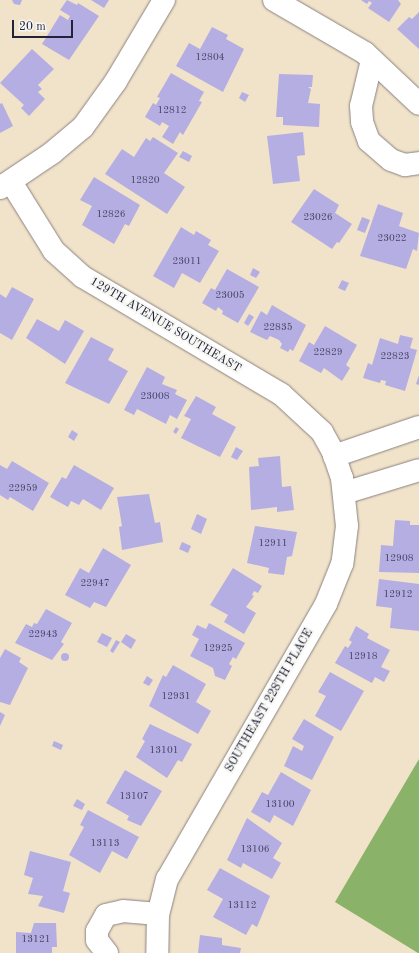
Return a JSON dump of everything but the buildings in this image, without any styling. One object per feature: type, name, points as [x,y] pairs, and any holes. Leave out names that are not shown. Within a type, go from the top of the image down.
[{"type":"street","points":[[6,185],[83,127],[116,81],[164,0]]},
{"type":"street","points":[[274,0],[365,53],[419,104]]},
{"type":"street","points":[[372,60],[361,106],[362,122],[369,141],[391,160],[405,165],[419,163]]},
{"type":"street","name":"129TH AVENUE SOUTHEAST","points":[[6,185],[54,251],[83,277],[281,394],[322,432],[334,456],[343,486]]},
{"type":"street","points":[[334,456],[419,427]]},
{"type":"street","points":[[343,486],[419,470]]},
{"type":"street","name":"SOUTHEAST 228TH PLACE","points":[[157,953],[158,914],[167,879],[326,604],[342,564],[347,526],[343,486]]},
{"type":"street","points":[[107,953],[97,940],[96,931],[106,915],[123,911],[158,914]]},
{"type":"green space","points":[[419,759],[419,953],[418,953],[335,902]]}]
